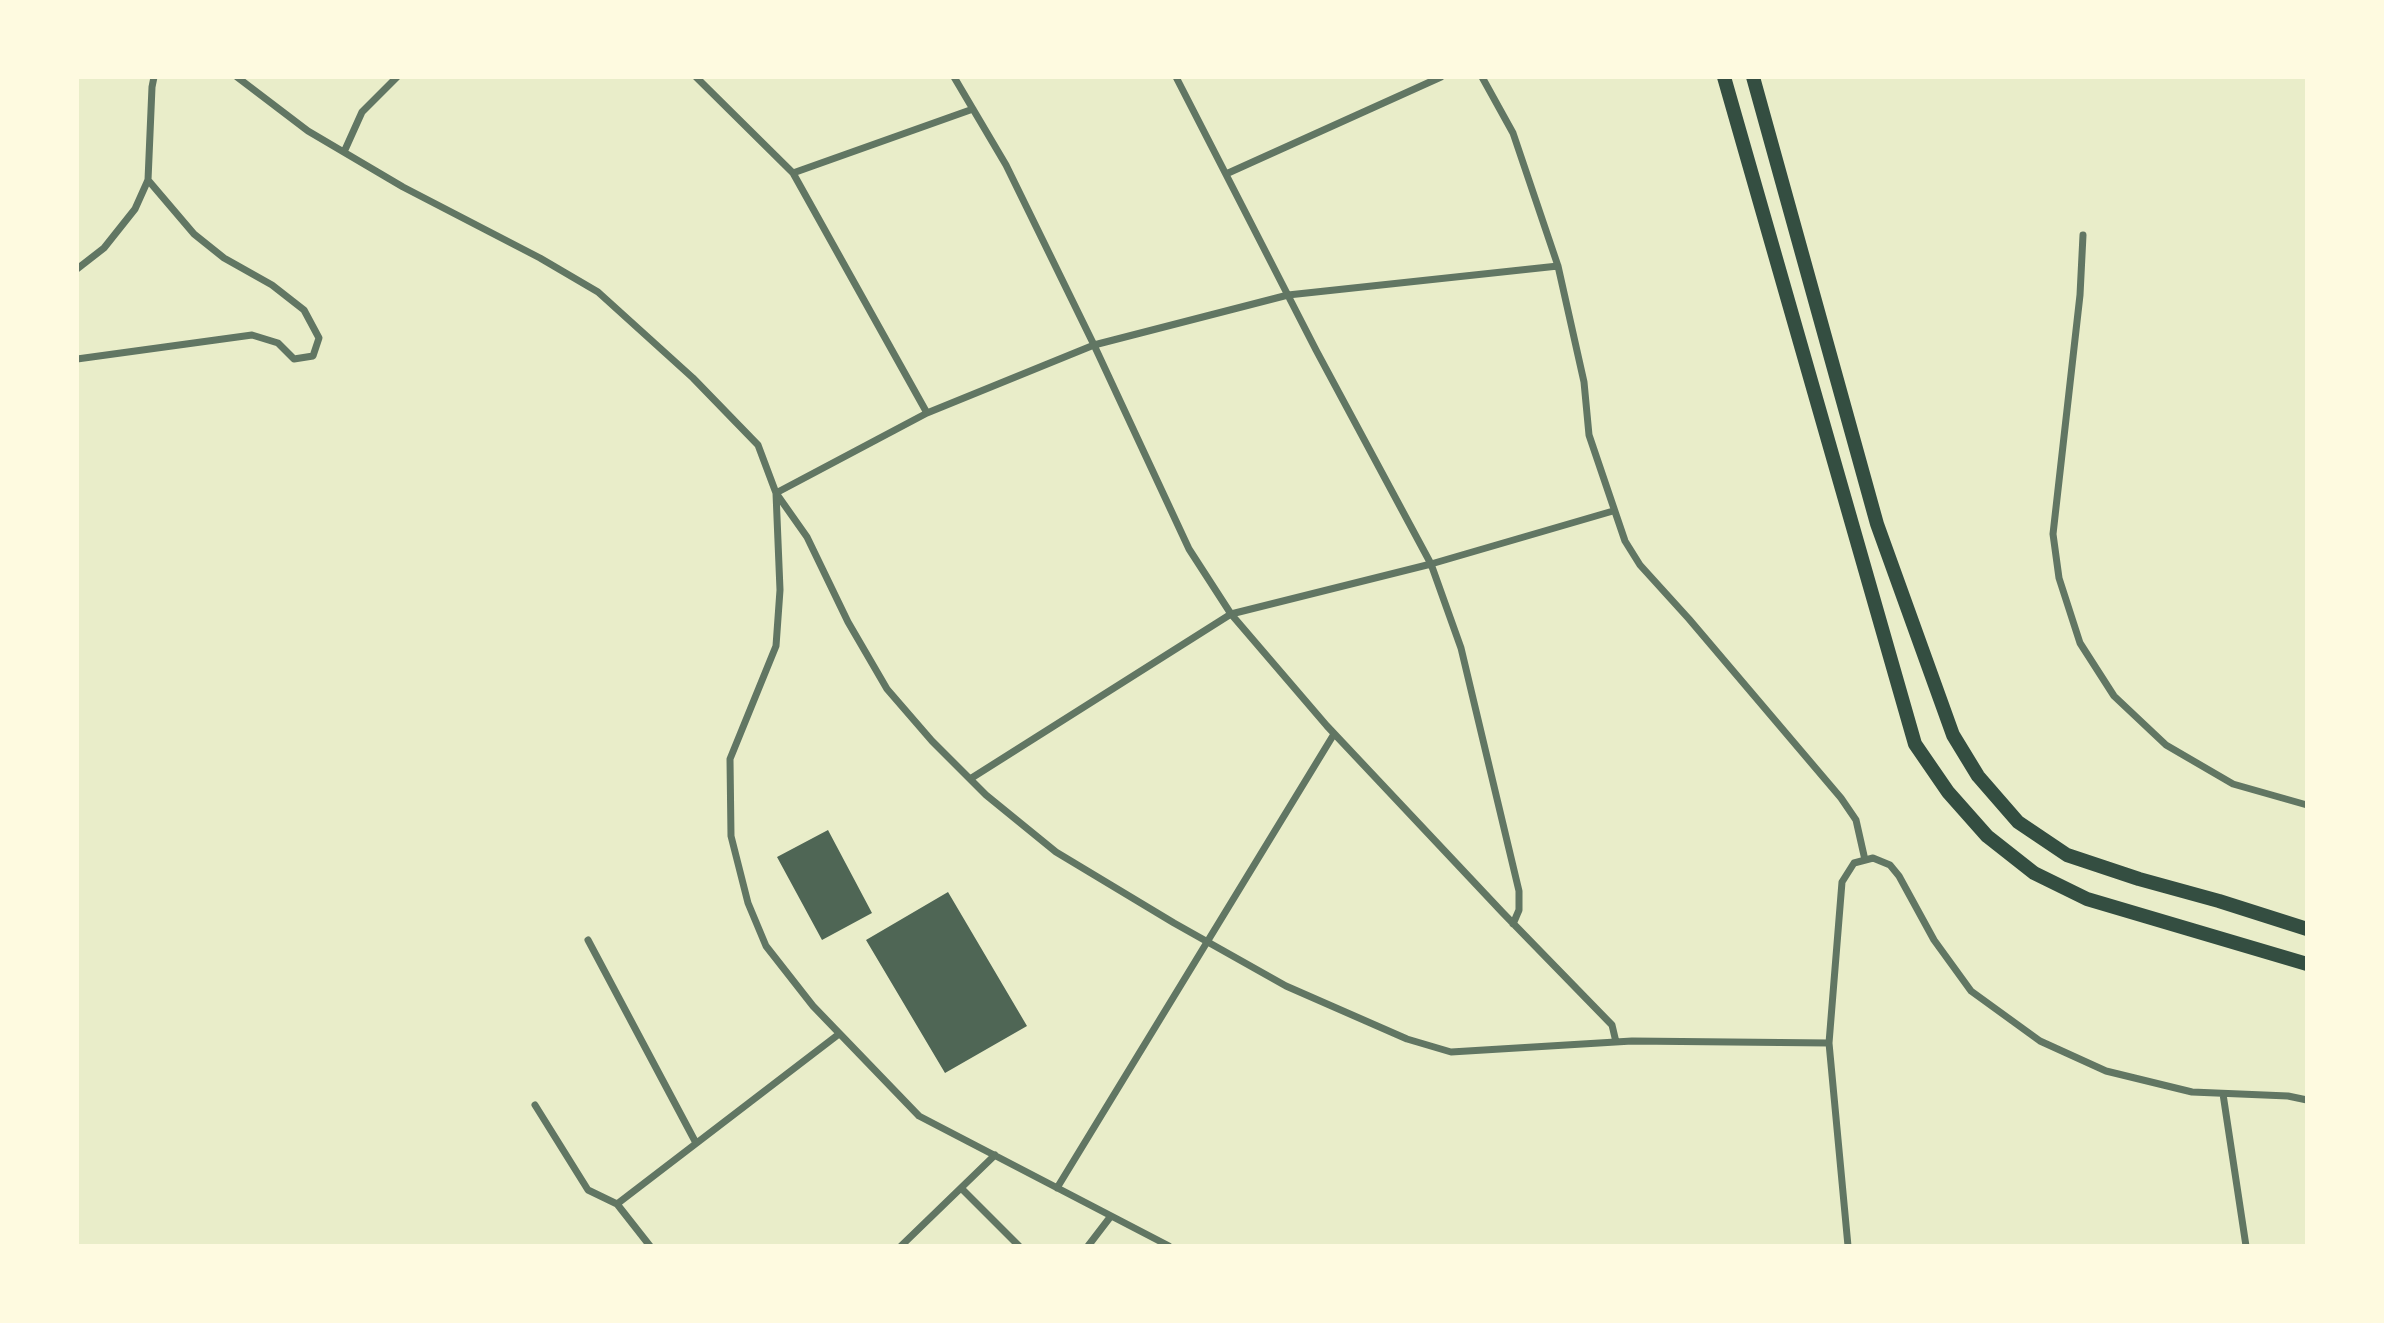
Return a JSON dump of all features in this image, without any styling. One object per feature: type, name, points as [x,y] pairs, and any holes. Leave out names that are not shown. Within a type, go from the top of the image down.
[{"type":"highway","points":[[1724,77],[1916,744],[1922,754],[1948,792],[1987,836],[2034,873],[2087,899],[2307,964]]},
{"type":"highway","points":[[1753,77],[1877,524],[1953,735],[1978,776],[2018,822],[2067,855],[2307,929]]},
{"type":"street","points":[[77,270],[104,248],[135,209],[148,180],[154,77]]},
{"type":"street","points":[[237,77],[308,131],[403,187],[540,258],[598,292],[693,378],[758,445],[776,494],[807,537],[848,622],[887,689],[932,741],[970,779],[1056,852],[1286,986],[1407,1039],[1451,1052],[1616,1042],[1829,1042]]},
{"type":"street","points":[[344,152],[362,111],[397,77]]},
{"type":"street","points":[[696,77],[793,173],[927,413]]},
{"type":"street","points":[[954,77],[1006,165],[1189,549],[1231,614],[1334,734],[1612,1025],[1616,1042]]},
{"type":"street","points":[[1176,77],[1315,350],[1432,564],[1461,648],[1519,891],[1519,909],[1513,924]]},
{"type":"street","points":[[1226,174],[1441,77]]},
{"type":"street","points":[[1482,77],[1513,133],[1558,266],[1584,382],[1589,435],[1625,541],[1640,565],[1841,798],[1856,820],[1866,860]]},
{"type":"street","points":[[793,173],[973,109]]},
{"type":"street","points":[[77,359],[252,335],[278,343],[294,359],[313,356],[319,338],[304,310],[272,285],[224,258],[194,234],[148,180]]},
{"type":"street","points":[[2083,235],[2080,295],[2053,534],[2059,578],[2080,643],[2114,696],[2166,746],[2233,784],[2307,805]]},
{"type":"street","points":[[776,494],[927,413],[1094,345],[1288,295],[1558,266]]},
{"type":"street","points":[[776,494],[780,590],[776,646],[730,759],[732,836],[748,903],[766,946],[813,1006],[919,1116],[1169,1246]]},
{"type":"street","points":[[970,779],[1231,614],[1432,564],[1613,511]]},
{"type":"street","points":[[1057,1188],[1334,734]]},
{"type":"street","points":[[1848,1246],[1829,1042],[1842,882],[1854,863],[1873,858],[1890,865],[1899,876],[1934,940],[1971,991],[2040,1041],[2106,1071],[2193,1093],[2288,1096],[2307,1100]]},
{"type":"street","points":[[588,940],[696,1143]]},
{"type":"street","points":[[617,1204],[839,1034]]},
{"type":"street","points":[[2223,1094],[2246,1246]]},
{"type":"street","points":[[535,1105],[588,1190],[617,1204],[650,1246]]},
{"type":"street","points":[[901,1246],[995,1155]]},
{"type":"street","points":[[961,1188],[1019,1246]]},
{"type":"street","points":[[1088,1246],[1111,1216]]},
{"type":"building","points":[[828,830],[872,913],[822,940],[777,857]]},
{"type":"building","points":[[948,892],[1027,1026],[945,1073],[866,940]]}]
